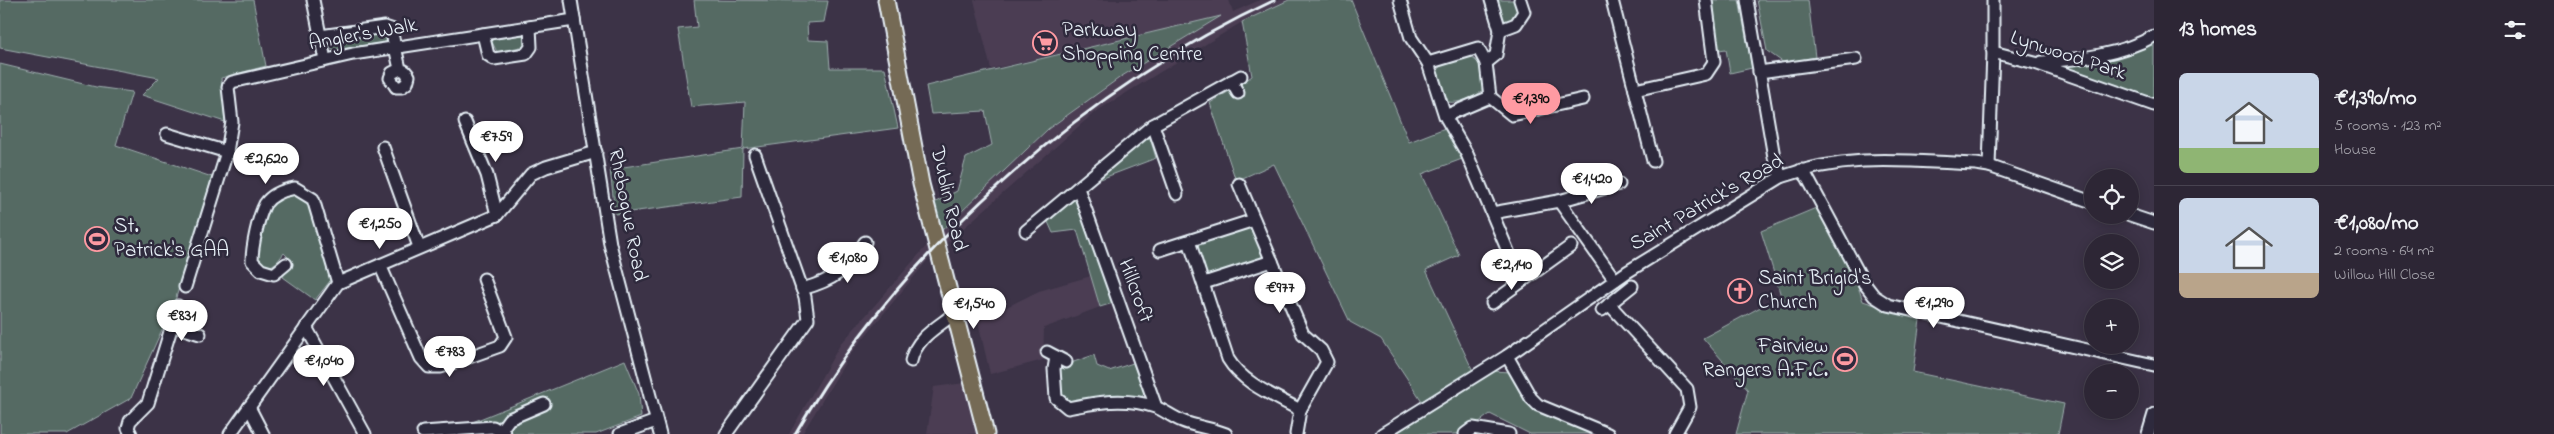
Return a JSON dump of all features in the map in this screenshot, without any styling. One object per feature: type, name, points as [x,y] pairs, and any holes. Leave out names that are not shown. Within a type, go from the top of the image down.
[{"type":"main road","name":"Dublin Road","points":[[886,0],[918,168],[986,434]]},
{"type":"street","points":[[313,0],[325,60]]},
{"type":"street","name":"Rhebogue Road","points":[[571,0],[610,244],[660,434]]},
{"type":"street","points":[[1400,0],[1411,38],[1428,64],[1445,116],[1467,154],[1521,282]]},
{"type":"street","points":[[1486,63],[1496,55],[1500,30],[1491,0]]},
{"type":"street","points":[[1500,30],[1516,24],[1524,12],[1520,0]]},
{"type":"street","points":[[1612,0],[1653,161]]},
{"type":"street","points":[[1635,90],[1706,74],[1711,68],[1714,62],[1706,0]]},
{"type":"street","points":[[1747,0],[1774,157],[1781,177]]},
{"type":"street","points":[[1993,0],[1993,52]]},
{"type":"street","name":"Angler's Walk","points":[[185,287],[227,152],[232,122],[228,87],[232,82],[325,60],[574,20]]},
{"type":"street","points":[[320,36],[385,27],[391,29],[400,69]]},
{"type":"street","points":[[483,34],[488,55],[494,59],[526,54],[531,47],[530,27]]},
{"type":"street","points":[[2035,63],[2103,54],[2132,47],[2154,36]]},
{"type":"street","points":[[1428,64],[1478,48],[1486,63],[1490,97],[1512,115],[1583,99]]},
{"type":"street","name":"Lynwood Park","points":[[1989,166],[1993,52],[2035,63],[2154,105]]},
{"type":"street","points":[[1760,72],[1856,59]]},
{"type":"street","points":[[1026,231],[1153,125],[1236,78],[1238,93]]},
{"type":"street","points":[[1445,116],[1490,97]]},
{"type":"street","points":[[465,122],[487,175],[497,215]]},
{"type":"street","points":[[1153,125],[1177,194]]},
{"type":"street","points":[[167,134],[227,152]]},
{"type":"street","points":[[383,147],[419,247]]},
{"type":"street","points":[[230,434],[338,283],[497,215],[532,174],[546,167],[596,152]]},
{"type":"street","points":[[726,434],[808,319],[802,289],[755,155]]},
{"type":"street","name":"Saint Patrick's Road","points":[[1382,434],[1507,356],[1615,280],[1781,177],[1800,170],[1821,164],[1869,159],[1989,166],[2084,199]]},
{"type":"street","points":[[1800,170],[1807,177],[1864,283],[1874,296],[1888,306],[2154,365]]},
{"type":"street","points":[[1238,184],[1303,334],[1321,350],[1327,362],[1300,410],[1296,434]]},
{"type":"street","points":[[1492,214],[1559,201],[1618,184]]},
{"type":"street","points":[[286,264],[274,274],[260,270],[252,261],[252,250],[265,205],[282,191],[295,188],[313,199],[338,283]]},
{"type":"street","name":"Hillcroft","points":[[1078,188],[1156,407]]},
{"type":"street","points":[[1559,201],[1615,280]]},
{"type":"street","points":[[2139,218],[2154,223]]},
{"type":"street","points":[[1160,250],[1254,220]]},
{"type":"street","points":[[1189,241],[1228,359],[1235,371],[1246,380],[1300,410]]},
{"type":"street","points":[[802,289],[834,278],[844,270],[866,242]]},
{"type":"street","points":[[1492,303],[1572,246]]},
{"type":"street","points":[[1204,284],[1272,261]]},
{"type":"street","points":[[380,265],[421,358],[429,367],[441,367],[500,346],[506,337],[484,279]]},
{"type":"street","points":[[1632,286],[1606,307],[1686,389],[1690,407],[1675,434]]},
{"type":"street","points":[[131,434],[128,428],[130,421],[148,403],[178,306]]},
{"type":"street","points":[[911,361],[914,349],[921,340],[954,314]]},
{"type":"street","points":[[172,325],[200,334]]},
{"type":"street","points":[[306,327],[365,434]]},
{"type":"street","points":[[1507,356],[1523,380],[1531,398],[1538,405],[1608,434]]},
{"type":"street","points":[[1056,357],[1054,369],[1056,398],[1068,408],[1108,400],[1138,402],[1156,407],[1181,421],[1226,434]]},
{"type":"street","points":[[423,432],[451,432],[493,427],[503,432],[508,419],[544,404]]},
{"type":"street","points":[[249,408],[263,434]]},
{"type":"street","points":[[2148,434],[2154,414]]},
{"type":"street","points":[[620,434],[656,422]]},
{"type":"street","points":[[1465,434],[1473,428],[1509,434]]},
{"type":"shaded area","name":"Parkway Shopping Centre","points":[[974,0],[1229,0],[1233,12],[1260,0],[1289,0],[1242,22],[1095,112],[941,248],[939,233],[1048,129],[1122,76],[1219,17],[991,69]]},
{"type":"shaded area","points":[[929,243],[931,256],[851,353],[802,434],[789,434],[840,345]]},
{"type":"shaded area","points":[[1091,276],[1100,307],[1044,328],[1043,360],[990,374],[978,321],[1039,291]]},
{"type":"shaded area","points":[[965,383],[979,434],[927,434],[934,387]]},
{"type":"green space","points":[[0,0],[253,0],[266,66],[221,78],[225,122],[142,95],[159,78],[0,48]]},
{"type":"green space","points":[[694,0],[828,1],[824,22],[807,23],[808,40],[828,41],[830,68],[885,68],[898,128],[743,149],[745,102],[691,107],[678,29],[697,27]]},
{"type":"green space","points":[[1289,0],[1351,0],[1409,142],[1445,128],[1462,159],[1422,174],[1459,255],[1426,270],[1473,371],[1422,401],[1381,339],[1350,322],[1274,164],[1236,181],[1210,103],[1231,90],[1235,97],[1244,92],[1241,84],[1252,76],[1242,22]]},
{"type":"green space","points":[[1495,0],[1516,0],[1519,10],[1510,23],[1500,19]]},
{"type":"green space","points":[[1711,0],[1739,0],[1752,68],[1730,73],[1726,49],[1719,50]]},
{"type":"green space","points":[[1757,0],[1808,0],[1815,57],[1784,63],[1767,51]]},
{"type":"green space","points":[[1221,16],[1122,76],[1048,129],[939,233],[930,205],[957,191],[966,158],[992,145],[985,111],[931,114],[926,86]]},
{"type":"green space","points":[[386,32],[389,37],[387,42],[333,50],[329,44],[332,40]]},
{"type":"green space","points":[[524,35],[527,41],[525,46],[497,52],[491,40]]},
{"type":"green space","points":[[2154,41],[2154,100],[2064,69],[2061,66]]},
{"type":"green space","points":[[1471,57],[1479,63],[1484,89],[1477,95],[1467,99],[1448,102],[1437,70],[1442,64]]},
{"type":"green space","name":"St. Patrick's GAA","points":[[0,64],[96,87],[132,92],[116,145],[212,177],[175,301],[131,398],[67,434],[0,434]]},
{"type":"green space","points":[[1146,138],[1150,138],[1156,158],[1098,180]]},
{"type":"green space","points":[[743,149],[742,197],[615,214],[610,169]]},
{"type":"green space","points":[[284,194],[296,194],[307,201],[329,269],[330,281],[315,300],[283,277],[291,260],[284,253],[277,262],[268,268],[257,257],[258,246],[272,202]]},
{"type":"green space","points":[[1074,198],[1078,200],[1113,303],[1100,307],[1077,230],[1053,233],[1048,222]]},
{"type":"green space","name":"Fairview Rangers A.F.C.","points":[[1816,208],[1854,275],[1863,301],[1920,320],[1913,372],[2064,404],[2058,434],[1736,434],[1748,390],[1703,338],[1781,296],[1761,231]]},
{"type":"green space","points":[[1248,226],[1255,229],[1264,255],[1261,261],[1212,276],[1205,273],[1197,248],[1200,241]]},
{"type":"green space","points":[[1094,355],[1097,366],[1109,371],[1133,363],[1144,392],[1142,397],[1117,396],[1070,402],[1062,398],[1059,367]]},
{"type":"green space","points":[[625,360],[639,394],[641,417],[596,434],[443,434]]},
{"type":"green space","points":[[1491,371],[1512,372],[1522,392],[1596,434],[1530,434],[1490,414],[1463,434],[1395,434]]},
{"type":"railway","points":[[795,434],[837,367],[887,302],[942,240],[1003,182],[1067,128],[1135,79],[1204,36],[1275,0]]},
{"type":"place","name":"Parkway Shopping Centre","points":[[1045,43]]},
{"type":"place","name":"St. Patrick's GAA","points":[[97,239]]},
{"type":"place","name":"Saint Brigid's Church","points":[[1740,291]]},
{"type":"place","name":"Fairview Rangers A.F.C.","points":[[1845,359]]}]
